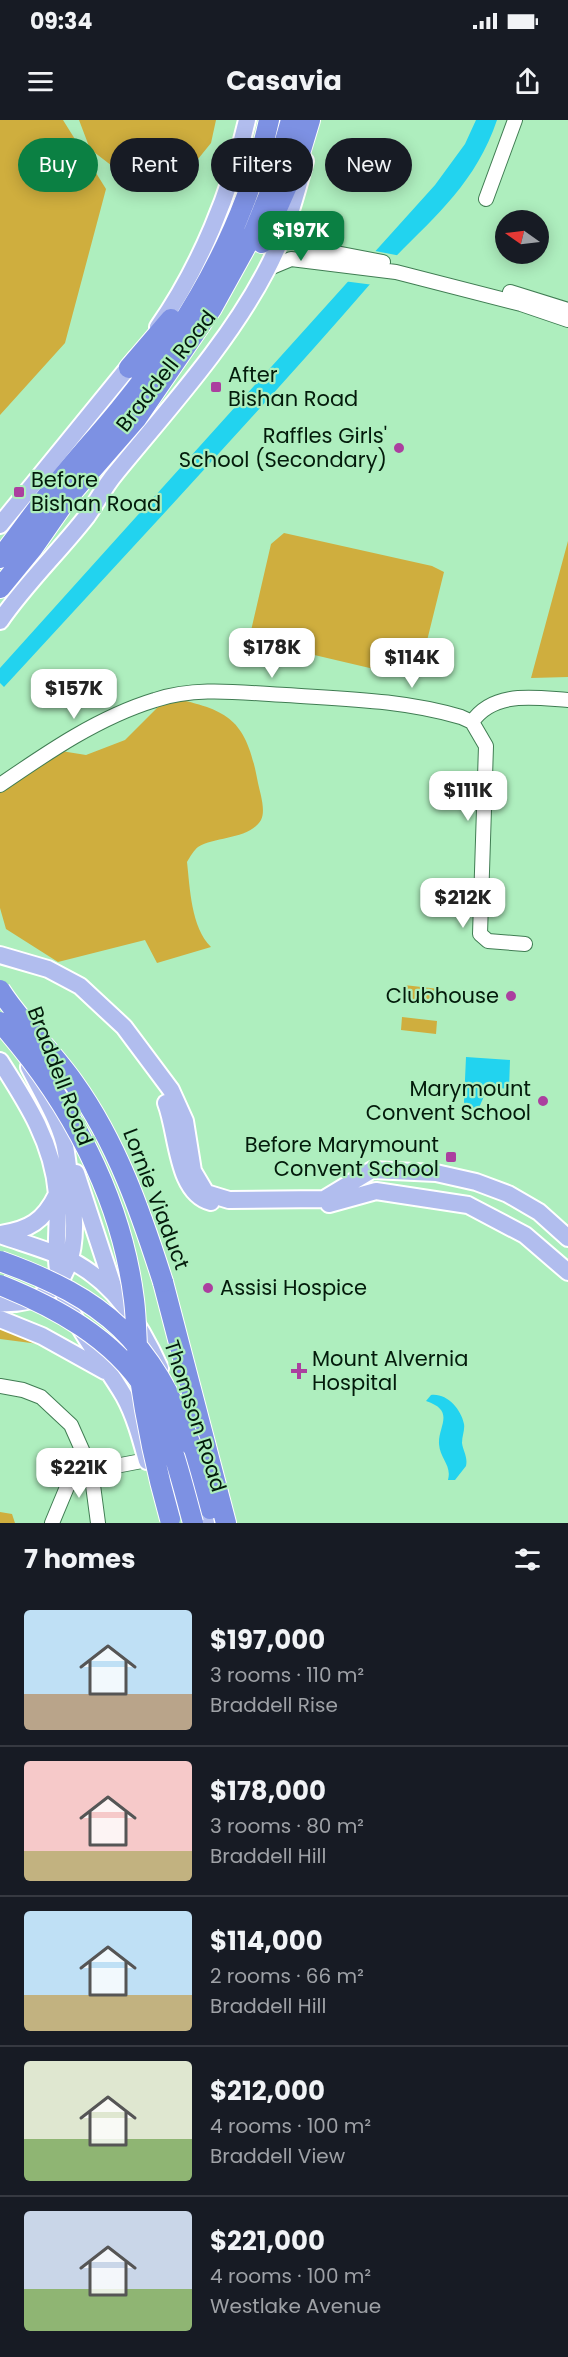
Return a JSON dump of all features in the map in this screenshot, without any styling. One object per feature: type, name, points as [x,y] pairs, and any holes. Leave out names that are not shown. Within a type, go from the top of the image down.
[{"type":"highway","name":"Braddell Road","points":[[264,138],[269,120]]},
{"type":"highway","name":"Braddell Road","points":[[3,574],[32,549],[69,496],[136,419],[187,348],[235,270],[271,190],[291,120]]},
{"type":"highway","points":[[136,419],[171,386],[235,294],[277,211],[312,120]]},
{"type":"highway","points":[[129,368],[166,326],[206,267],[233,221],[245,192]]},
{"type":"highway","name":"Braddell Road","points":[[3,574],[55,486],[121,409],[172,338],[218,263],[241,214],[248,192]]},
{"type":"highway","name":"Lornie Viaduct","points":[[0,990],[75,1084],[102,1127],[125,1177],[142,1218],[163,1282],[226,1523]]},
{"type":"highway","name":"Lornie Viaduct","points":[[0,1022],[46,1078],[71,1118],[103,1182],[125,1253],[134,1299],[139,1370],[147,1421],[156,1468],[171,1523]]},
{"type":"highway","points":[[0,1261],[73,1291],[116,1323],[155,1368],[175,1404],[187,1435],[214,1523]]},
{"type":"highway","points":[[0,1285],[66,1315],[97,1338],[126,1365],[146,1390],[170,1444],[193,1523]]},
{"type":"main road","name":"Braddell Road","points":[[0,525],[129,368],[161,323],[196,261],[231,175],[247,120]]},
{"type":"main road","name":"Braddell Road","points":[[0,621],[16,597],[87,516],[113,476],[244,310],[267,269],[290,216],[312,120]]},
{"type":"main road","points":[[0,955],[48,969],[80,986],[124,1027],[171,1090],[185,1121],[193,1171],[206,1193],[229,1200],[324,1198],[372,1170],[436,1173],[508,1194],[539,1212],[568,1238]]},
{"type":"main road","points":[[0,964],[45,980],[74,996],[118,1037],[164,1099],[174,1123],[184,1179],[192,1192],[205,1201],[228,1206],[324,1206],[376,1191],[468,1205],[525,1235],[568,1272]]},
{"type":"main road","name":"Braddell Road","points":[[0,981],[24,1057],[64,1141],[76,1228],[64,1258]]},
{"type":"main road","name":"Braddell Road","points":[[0,1061],[38,1123],[49,1148],[57,1193],[64,1258]]},
{"type":"main road","points":[[64,1141],[89,1206],[116,1294]]},
{"type":"main road","points":[[0,1234],[14,1232],[34,1223],[48,1211],[57,1193]]},
{"type":"main road","name":"Thomson Road","points":[[0,1234],[64,1258],[116,1294],[137,1322],[162,1371],[206,1523]]},
{"type":"main road","points":[[64,1258],[60,1281],[80,1330],[131,1409],[147,1460],[162,1523]]},
{"type":"main road","points":[[0,1303],[31,1302],[45,1295],[60,1281]]},
{"type":"main road","points":[[0,1318],[42,1336],[108,1373]]},
{"type":"street","points":[[486,199],[515,120]]},
{"type":"street","points":[[290,216],[297,241],[305,247],[354,262]]},
{"type":"street","points":[[267,269],[291,259],[354,262],[533,298],[568,310]]},
{"type":"street","points":[[397,269],[521,304],[568,320]]},
{"type":"street","points":[[0,784],[54,748],[117,716],[154,700],[192,692],[393,702],[441,711],[472,722],[482,737],[486,754],[480,934],[488,941],[525,944]]},
{"type":"street","points":[[472,722],[480,712],[495,703],[515,697],[568,700]]},
{"type":"street","points":[[0,1386],[23,1390],[41,1397],[71,1425],[91,1470],[98,1523]]},
{"type":"street","points":[[51,1523],[72,1479],[79,1473],[147,1460]]},
{"type":"shaded area","points":[[0,120],[63,120],[74,138],[18,138],[18,192],[98,192],[98,176],[106,189],[65,343],[0,415]]},
{"type":"shaded area","points":[[79,120],[216,120],[211,143],[199,158],[199,138],[110,138],[110,164],[98,155],[98,138],[86,138]]},
{"type":"shaded area","points":[[284,533],[432,566],[444,572],[419,673],[408,677],[259,642],[250,635],[271,544]]},
{"type":"shaded area","points":[[568,541],[568,677],[531,678]]},
{"type":"shaded area","points":[[168,697],[206,707],[231,720],[247,744],[262,802],[261,820],[256,826],[241,834],[198,847],[187,862],[195,918],[204,939],[211,947],[157,963],[145,940],[58,962],[6,929],[0,908],[0,788],[55,750],[86,755],[125,740]]},
{"type":"shaded area","points":[[404,985],[439,989],[438,1002],[403,998]]},
{"type":"shaded area","points":[[402,1017],[437,1021],[436,1034],[401,1030]]},
{"type":"shaded area","points":[[0,1322],[62,1347],[0,1339]]},
{"type":"shaded area","points":[[0,1512],[12,1514],[15,1523],[0,1523]]},
{"type":"water","points":[[476,120],[497,120],[474,169],[459,189],[4,687],[0,683],[0,668],[435,185],[465,144]]},
{"type":"water","points":[[466,1057],[510,1060],[509,1089],[488,1087],[478,1110],[466,1108],[464,1102]]},
{"type":"water","points":[[431,1395],[448,1399],[460,1413],[464,1424],[462,1443],[466,1466],[455,1480],[448,1480],[447,1466],[439,1444],[443,1414],[441,1409],[426,1401]]},
{"type":"pier","points":[[370,250],[401,256],[374,285],[343,281]]},
{"type":"place","name":"After Bishan Road","points":[[216,387]]},
{"type":"place","name":"Raffles Girls' School (Secondary)","points":[[399,448]]},
{"type":"place","name":"Before Bishan Road","points":[[19,492]]},
{"type":"place","name":"Clubhouse","points":[[511,996]]},
{"type":"place","name":"Marymount Convent School","points":[[543,1101]]},
{"type":"place","name":"Before Marymount Convent School","points":[[451,1157]]},
{"type":"place","name":"Assisi Hospice","points":[[208,1288]]},
{"type":"place","name":"Mount Alvernia Hospital","points":[[299,1371]]}]
